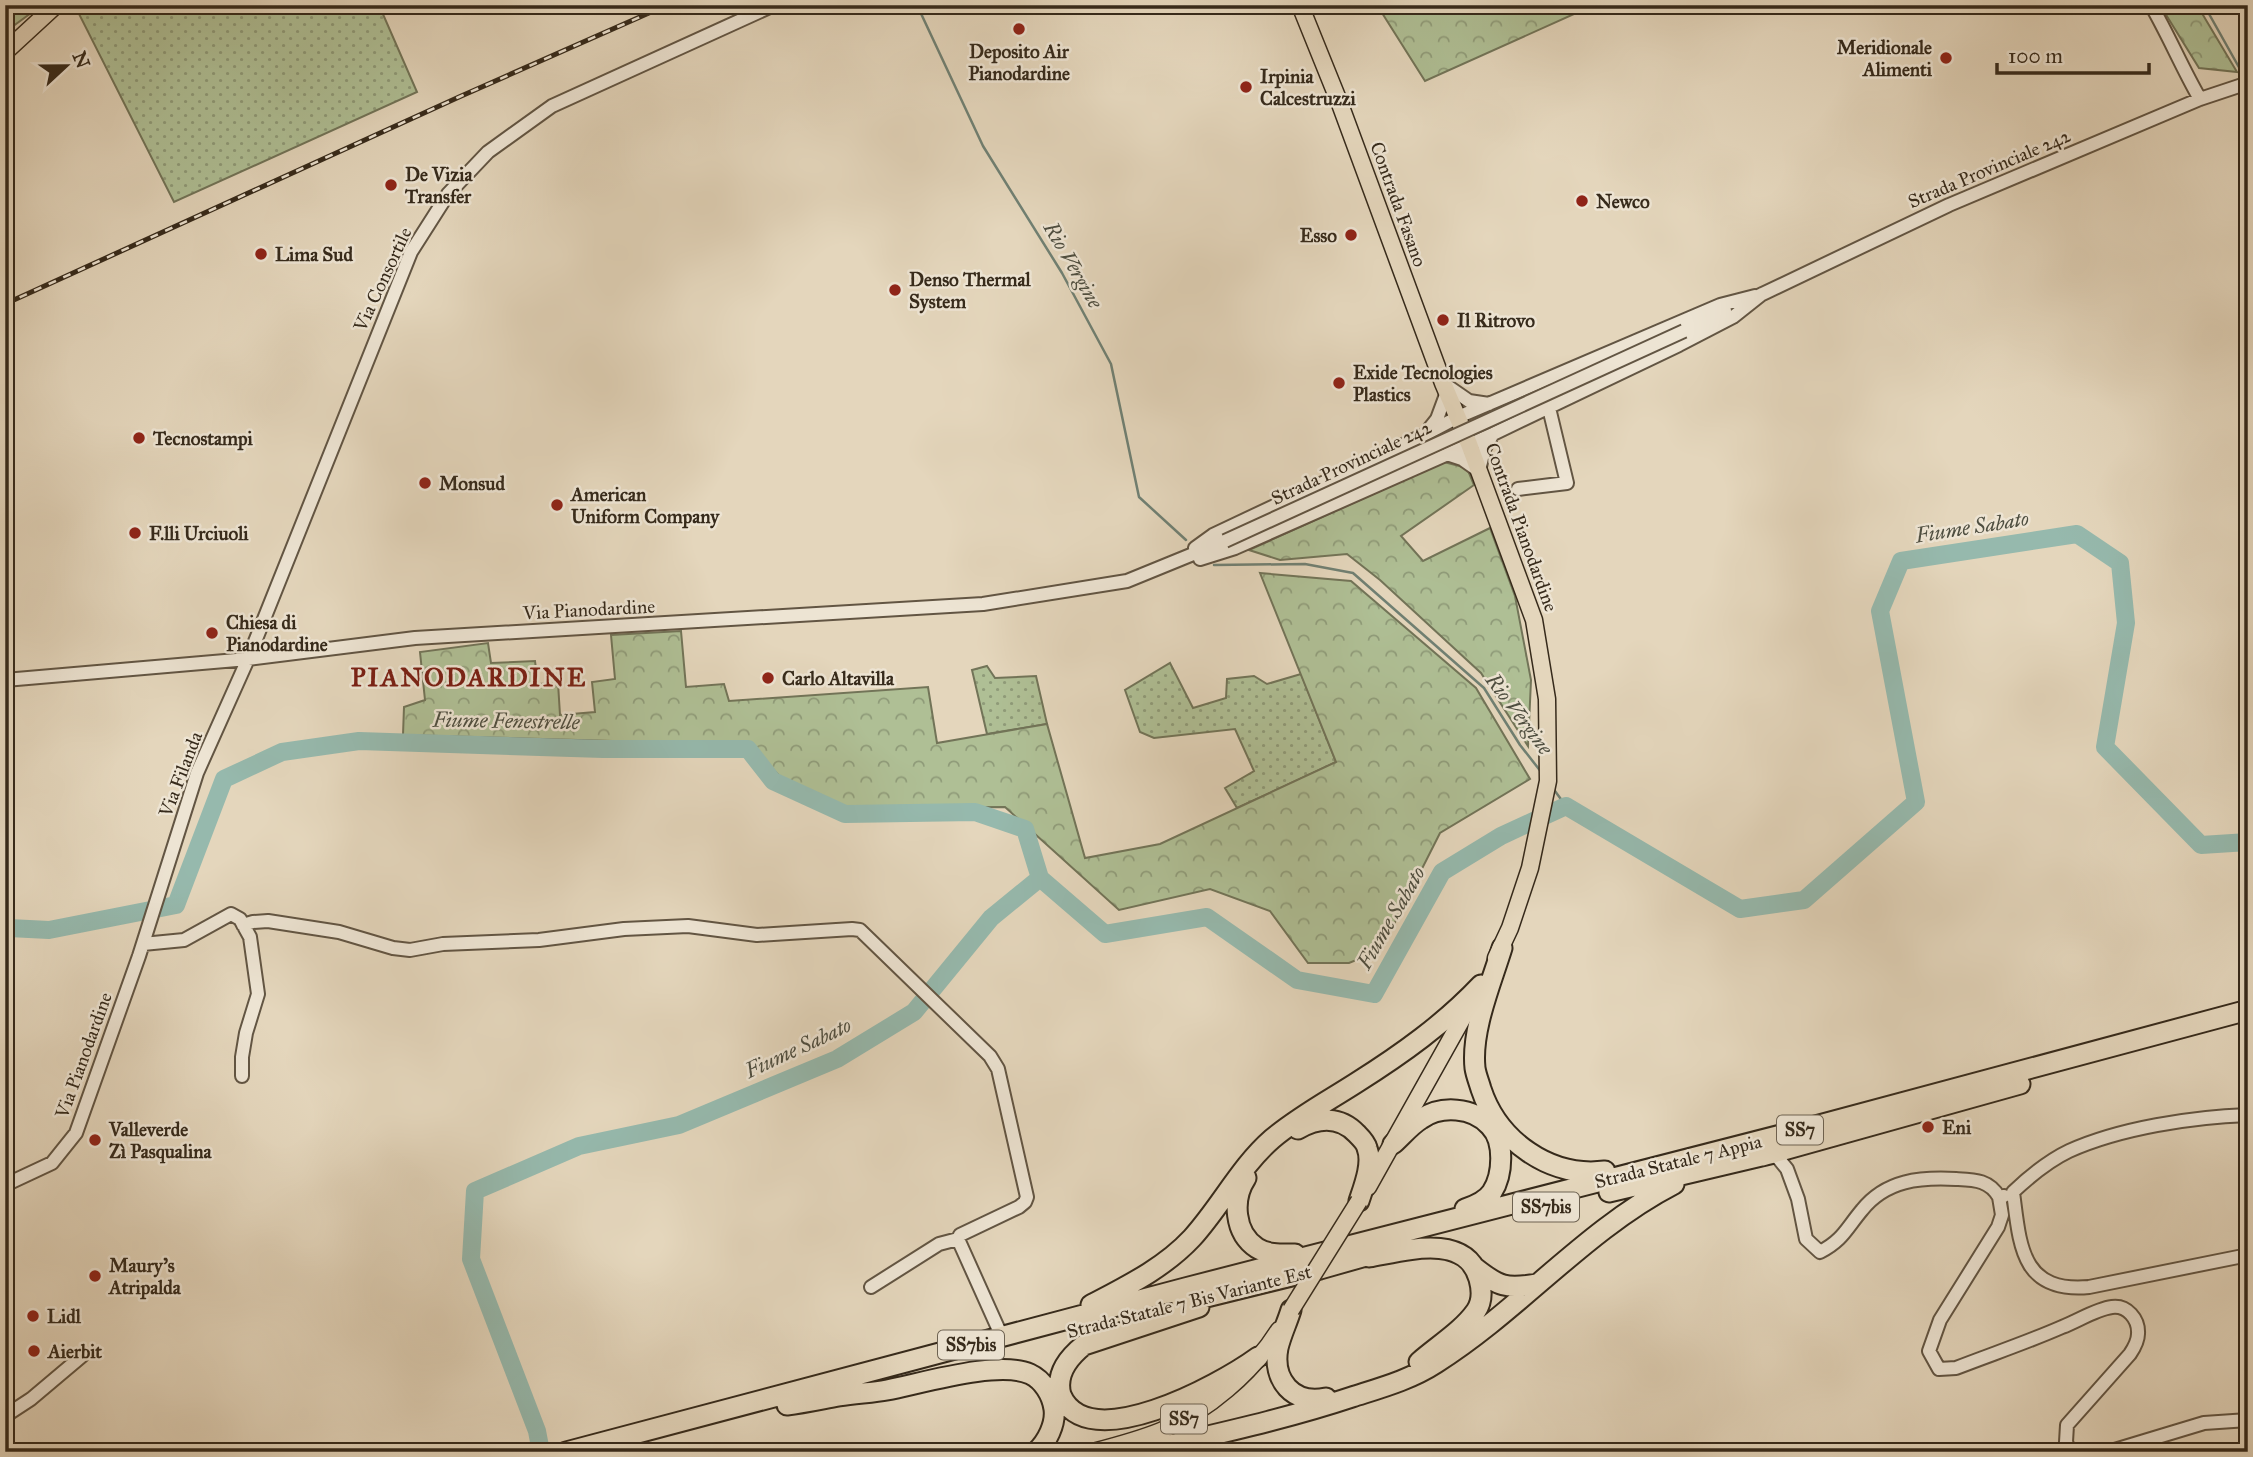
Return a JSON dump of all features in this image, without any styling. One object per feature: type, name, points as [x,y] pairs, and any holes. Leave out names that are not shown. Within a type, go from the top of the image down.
[{"type":"highway","points":[[1502,948],[1476,1035],[1475,1069],[1495,1120],[1511,1140],[1535,1157],[1584,1173],[1703,1155]]},
{"type":"highway","points":[[1038,1327],[1086,1308],[1162,1265],[1191,1240],[1242,1172],[1271,1140],[1308,1112],[1428,1035],[1481,985]]},
{"type":"highway","name":"Strada Statale 7 Appia","points":[[1351,1253],[1406,1231],[2248,1010]]},
{"type":"highway","name":"Strada Statale 7 Appia","points":[[1774,1153],[2248,1023]]},
{"type":"highway","points":[[1393,1144],[1419,1119],[1434,1112],[1451,1110],[1466,1111],[1492,1127],[1500,1150],[1501,1163],[1491,1194],[1476,1205],[1406,1231]]},
{"type":"highway","name":"SS7","points":[[1351,1253],[1273,1254],[1257,1248],[1244,1235],[1237,1212],[1238,1198],[1242,1184],[1251,1170],[1290,1134],[1306,1125],[1335,1120],[1348,1126],[1368,1148],[1368,1166],[1359,1201]]},
{"type":"highway","name":"Strada Statale 7 Bis Variante Est","points":[[598,1448],[1038,1327],[1774,1153]]},
{"type":"highway","name":"SS7","points":[[1140,1452],[1322,1407],[1394,1384],[1433,1366],[1474,1338],[1583,1246],[1652,1195],[1706,1172],[1774,1153]]},
{"type":"highway","points":[[1351,1253],[1445,1248],[1465,1256],[1493,1282],[1514,1288],[1540,1284]]},
{"type":"highway","name":"Strada Statale 7 Bis Variante Est","points":[[566,1452],[598,1448],[786,1405],[1036,1339],[1320,1269],[1351,1253]]},
{"type":"highway","points":[[1291,1310],[1278,1349],[1281,1380],[1289,1391],[1304,1399],[1317,1400],[1340,1395],[1393,1376],[1418,1362],[1462,1326],[1477,1310],[1482,1297],[1474,1267]]},
{"type":"highway","points":[[1258,1357],[1202,1398],[1154,1421],[1122,1431],[1100,1434],[1086,1428],[1072,1419],[1060,1392],[1062,1374],[1069,1358],[1084,1345],[1320,1269]]},
{"type":"highway","points":[[786,1405],[883,1391],[978,1372],[1006,1370],[1031,1374],[1050,1395],[1054,1409],[1050,1432],[1036,1452]]},
{"type":"main road","points":[[5,52],[56,5]]},
{"type":"main road","name":"Contrada Fasano","points":[[1300,5],[1458,417]]},
{"type":"main road","name":"Contrada Pianodardine","points":[[1393,1144],[1502,948],[1530,868],[1548,781],[1547,699],[1534,620],[1458,417]]},
{"type":"main road","name":"SS7","points":[[1093,1452],[1160,1431],[1186,1418],[1244,1373],[1270,1345],[1393,1144]]},
{"type":"street","name":"Via Consortile","points":[[248,659],[411,253],[448,194],[488,152],[552,106],[774,5]]},
{"type":"street","points":[[2151,5],[2200,99]]},
{"type":"street","name":"Strada Provinciale 242","points":[[1172,564],[1684,331],[1949,205],[2200,99],[2242,85]]},
{"type":"street","points":[[1172,564],[1213,535],[1458,417],[1720,305],[1762,294]]},
{"type":"street","points":[[1172,564],[1235,548],[1493,434],[1733,317],[1762,294]]},
{"type":"street","points":[[1424,435],[1437,419],[1445,388],[1469,401],[1489,404]]},
{"type":"street","points":[[1518,489],[1567,483],[1549,408]]},
{"type":"street","points":[[1447,454],[1462,459],[1479,471],[1484,449],[1493,434]]},
{"type":"street","name":"Via Pianodardine","points":[[5,680],[248,659],[415,638],[983,604],[1127,581],[1172,564]]},
{"type":"street","name":"Via Filanda","points":[[155,905],[198,773],[248,659]]},
{"type":"street","name":"Via Pianodardine","points":[[5,1185],[52,1163],[76,1133],[155,905]]},
{"type":"street","points":[[143,944],[184,940],[232,914],[240,919],[250,937],[258,994],[246,1033],[242,1057],[243,1076]]},
{"type":"street","points":[[243,925],[268,921],[339,932],[393,948],[410,950],[443,944],[539,940],[624,929],[688,926],[757,935],[860,930],[990,1056],[998,1069],[1027,1197],[1019,1207],[960,1235],[958,1239],[940,1244],[871,1287]]},
{"type":"street","points":[[1999,1197],[2013,1192],[2051,1161],[2092,1142],[2191,1119],[2248,1115]]},
{"type":"street","points":[[1774,1153],[1787,1169],[1806,1239],[1820,1252],[1836,1244],[1864,1207],[1885,1189],[1896,1184],[1923,1179],[1974,1180],[1994,1188],[1999,1197],[2002,1216],[1998,1227],[1940,1320],[1929,1351],[1939,1369],[1956,1368],[2109,1307],[2121,1306],[2128,1311],[2138,1326],[2135,1345],[2067,1424],[2066,1442],[2070,1452]]},
{"type":"street","points":[[2013,1192],[2022,1251],[2028,1263],[2052,1284],[2070,1289],[2248,1255]]},
{"type":"street","points":[[958,1239],[1002,1337]]},
{"type":"street","points":[[5,1416],[31,1399],[82,1356]]},
{"type":"street","points":[[2108,1452],[2204,1423],[2248,1420]]},
{"type":"green space","points":[[5,5],[42,5],[5,32]]},
{"type":"green space","points":[[84,5],[379,5],[417,92],[174,202],[78,12]]},
{"type":"green space","points":[[1377,5],[1594,5],[1425,81]]},
{"type":"green space","points":[[2160,5],[2197,5],[2237,72],[2199,68]]},
{"type":"green space","points":[[1444,462],[1467,468],[1474,485],[1401,536],[1423,561],[1490,528],[1515,596],[1531,680],[1528,746],[1481,673],[1380,580],[1347,554],[1280,560],[1249,550]]},
{"type":"green space","points":[[1260,573],[1351,581],[1476,688],[1530,779],[1440,833],[1381,950],[1349,963],[1308,963],[1270,911],[1210,889],[1119,910],[1005,807],[846,808],[783,780],[751,745],[403,735],[404,707],[425,700],[420,652],[488,643],[491,663],[535,661],[538,684],[558,683],[560,715],[595,712],[592,682],[615,679],[611,635],[681,631],[686,687],[724,684],[729,701],[928,687],[937,743],[1047,724],[1085,858],[1160,844],[1336,762]]},
{"type":"green space","points":[[1170,663],[1193,708],[1226,698],[1227,679],[1254,676],[1267,684],[1301,674],[1336,762],[1237,808],[1225,788],[1254,771],[1235,729],[1154,738],[1140,732],[1125,690]]},
{"type":"green space","points":[[987,666],[995,678],[1036,676],[1047,724],[987,734],[972,670]]},
{"type":"waterway","name":"Rio Vergine","points":[[917,5],[983,146],[1062,273],[1111,364],[1139,497],[1186,540]]},
{"type":"waterway","points":[[2204,5],[2245,78]]},
{"type":"waterway","name":"Fiume Sabato","points":[[541,1452],[537,1431],[471,1259],[475,1191],[579,1146],[679,1125],[837,1059],[914,1012],[991,918],[1040,878],[1105,934],[1207,917],[1297,980],[1374,994],[1442,872],[1501,836],[1566,806],[1740,909],[1804,900],[1916,802],[1880,611],[1901,561],[2077,534],[2120,563],[2126,623],[2105,747],[2201,845],[2248,842]]},
{"type":"waterway","name":"Rio Vergine","points":[[1214,565],[1305,564],[1353,573],[1484,688],[1520,745],[1542,773]]},
{"type":"waterway","name":"Fiume Fenestrelle","points":[[5,932],[9,928],[49,930],[176,905],[224,779],[282,752],[359,741],[603,749],[748,749],[773,781],[845,814],[975,812],[1025,829],[1040,878]]},
{"type":"waterway","name":"Rio Vergine","points":[[1552,787],[1566,806]]},
{"type":"railway","points":[[5,304],[667,5]]},
{"type":"place","name":"Deposito Air Pianodardine","points":[[1019,29]]},
{"type":"place","name":"Meridionale Alimenti","points":[[1946,58]]},
{"type":"place","name":"Irpinia Calcestruzzi","points":[[1246,87]]},
{"type":"place","name":"De Vizia Transfer","points":[[391,185]]},
{"type":"place","name":"Newco","points":[[1582,201]]},
{"type":"place","name":"Esso","points":[[1351,235]]},
{"type":"place","name":"Lima Sud","points":[[261,254]]},
{"type":"place","name":"Denso Thermal System","points":[[895,290]]},
{"type":"place","name":"Il Ritrovo","points":[[1443,320]]},
{"type":"place","name":"Exide Tecnologies Plastics","points":[[1339,383]]},
{"type":"place","name":"Tecnostampi","points":[[139,438]]},
{"type":"place","name":"Monsud","points":[[425,483]]},
{"type":"place","name":"American Uniform Company","points":[[557,505]]},
{"type":"place","name":"F.lli Urciuoli","points":[[135,533]]},
{"type":"place","name":"Chiesa di Pianodardine","points":[[212,633]]},
{"type":"place","name":"Carlo Altavilla","points":[[768,678]]},
{"type":"place","name":"Eni","points":[[1928,1127]]},
{"type":"place","name":"Valleverde Zì Pasqualina","points":[[95,1140]]},
{"type":"place","name":"Maury's Atripalda","points":[[95,1276]]},
{"type":"place","name":"Lidl","points":[[33,1316]]},
{"type":"place","name":"Aierbit","points":[[34,1351]]},
{"type":"district","name":"PIANODARDINE","points":[[469,677]]}]
